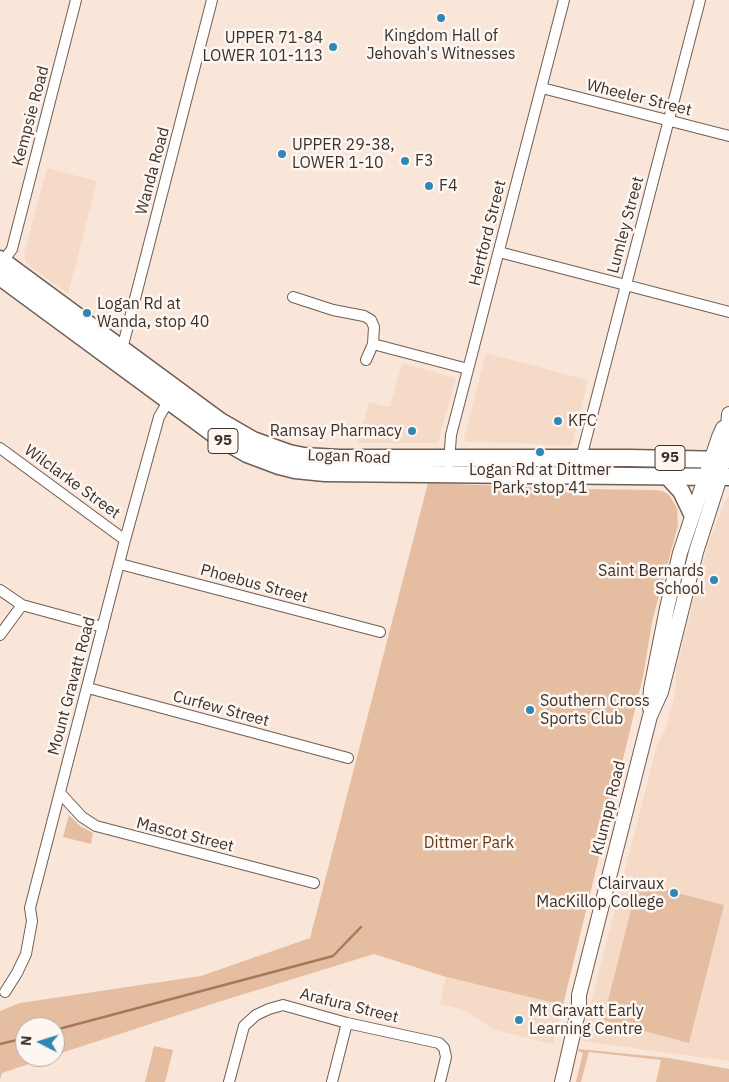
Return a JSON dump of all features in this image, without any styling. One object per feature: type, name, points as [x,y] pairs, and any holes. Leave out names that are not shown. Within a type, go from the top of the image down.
[{"type":"main road","name":"Logan Road","points":[[1,261],[122,349],[231,446],[279,466],[295,470],[325,473],[581,458],[721,460]]},
{"type":"main road","name":"Logan Road","points":[[0,277],[172,395]]},
{"type":"main road","points":[[718,477],[721,460],[718,437],[728,417]]},
{"type":"main road","name":"Logan Road","points":[[449,466],[718,477]]},
{"type":"main road","points":[[667,476],[681,491],[692,514]]},
{"type":"main road","name":"Klumpp Road","points":[[650,716],[651,689],[664,620],[680,553],[692,514],[718,477]]},
{"type":"main road","name":"Klumpp Road","points":[[562,1082],[579,1008],[579,995],[650,716],[661,692],[696,552],[718,477]]},
{"type":"main road","name":"Klumpp Road","points":[[552,1082],[572,1006],[579,995]]},
{"type":"street","name":"Kempsie Road","points":[[1,261],[12,249],[76,0]]},
{"type":"street","name":"Wanda Road","points":[[122,349],[212,0]]},
{"type":"street","name":"Hertford Street","points":[[449,466],[450,439],[564,0]]},
{"type":"street","name":"Lumley Street","points":[[581,458],[700,0]]},
{"type":"street","name":"Wheeler Street","points":[[542,88],[729,136]]},
{"type":"street","points":[[499,252],[729,312]]},
{"type":"street","points":[[292,297],[333,310],[364,316],[370,320],[374,327],[373,344],[366,360]]},
{"type":"street","points":[[373,344],[468,369]]},
{"type":"street","name":"Mount Gravatt Road","points":[[5,992],[18,973],[26,954],[32,921],[30,908],[103,626],[159,417],[172,395]]},
{"type":"street","name":"Wilclarke Street","points":[[0,448],[126,540]]},
{"type":"street","name":"Phoebus Street","points":[[120,564],[380,632]]},
{"type":"street","points":[[0,590],[22,605],[103,626]]},
{"type":"street","points":[[0,635],[22,605]]},
{"type":"street","name":"Curfew Street","points":[[88,688],[348,758]]},
{"type":"street","name":"Mascot Street","points":[[60,793],[82,817],[96,826],[314,883]]},
{"type":"street","name":"Arafura Street","points":[[229,1082],[244,1026],[269,1008],[283,1004],[347,1023],[439,1043],[444,1048],[446,1057],[440,1082]]},
{"type":"street","points":[[332,1082],[347,1023]]},
{"type":"shaded area","points":[[47,168],[97,181],[68,294],[26,263],[24,254]]},
{"type":"shaded area","points":[[486,353],[588,380],[572,444],[569,446],[466,442],[464,438]]},
{"type":"shaded area","points":[[402,363],[456,378],[438,443],[358,443],[369,402],[390,407]]},
{"type":"shaded area","name":"Clairvaux MacKillop College","points":[[729,496],[729,1061],[581,1041],[657,745],[667,726],[675,693],[676,670],[709,541],[726,499]]},
{"type":"shaded area","name":"Mt Gravatt Early Learning Centre","points":[[446,977],[563,1005],[553,1044],[494,1030],[465,1010],[440,1004]]},
{"type":"green space","name":"Dittmer Park","points":[[428,483],[654,490],[663,491],[669,495],[677,508],[678,525],[652,622],[643,677],[563,1005],[446,977],[374,954],[65,1052],[65,1017],[15,1017],[15,1067],[20,1067],[2,1073],[0,1080],[0,1011],[20,1003],[201,976],[310,938]]},
{"type":"green space","points":[[69,815],[80,826],[93,833],[91,844],[63,837]]},
{"type":"green space","points":[[638,883],[724,905],[689,1043],[603,1020]]},
{"type":"green space","points":[[154,1046],[173,1050],[165,1082],[145,1082]]},
{"type":"green space","points":[[579,1049],[669,1058],[729,1069],[729,1082],[656,1082],[661,1060],[589,1052],[581,1082],[576,1082],[583,1053],[578,1051]]},
{"type":"waterway","points":[[65,1027],[333,956],[361,927]]},
{"type":"waterway","points":[[0,1044],[15,1040]]},
{"type":"place","name":"Kingdom Hall of Jehovah's Witnesses","points":[[441,18]]},
{"type":"place","name":"UPPER 71-84 LOWER 101-113","points":[[333,47]]},
{"type":"place","name":"UPPER 29-38, LOWER 1-10","points":[[282,154]]},
{"type":"place","name":"F3","points":[[405,161]]},
{"type":"place","name":"F4","points":[[429,186]]},
{"type":"place","name":"Logan Rd at Wanda, stop 40","points":[[87,313]]},
{"type":"place","name":"KFC","points":[[558,421]]},
{"type":"place","name":"Ramsay Pharmacy","points":[[412,431]]},
{"type":"place","name":"Logan Rd at Dittmer Park, stop 41","points":[[540,452]]},
{"type":"place","name":"Saint Bernards School","points":[[714,580]]},
{"type":"place","name":"Southern Cross Sports Club","points":[[530,710]]},
{"type":"place","name":"Clairvaux MacKillop College","points":[[674,893]]},
{"type":"place","name":"Mt Gravatt Early Learning Centre","points":[[519,1020]]}]
